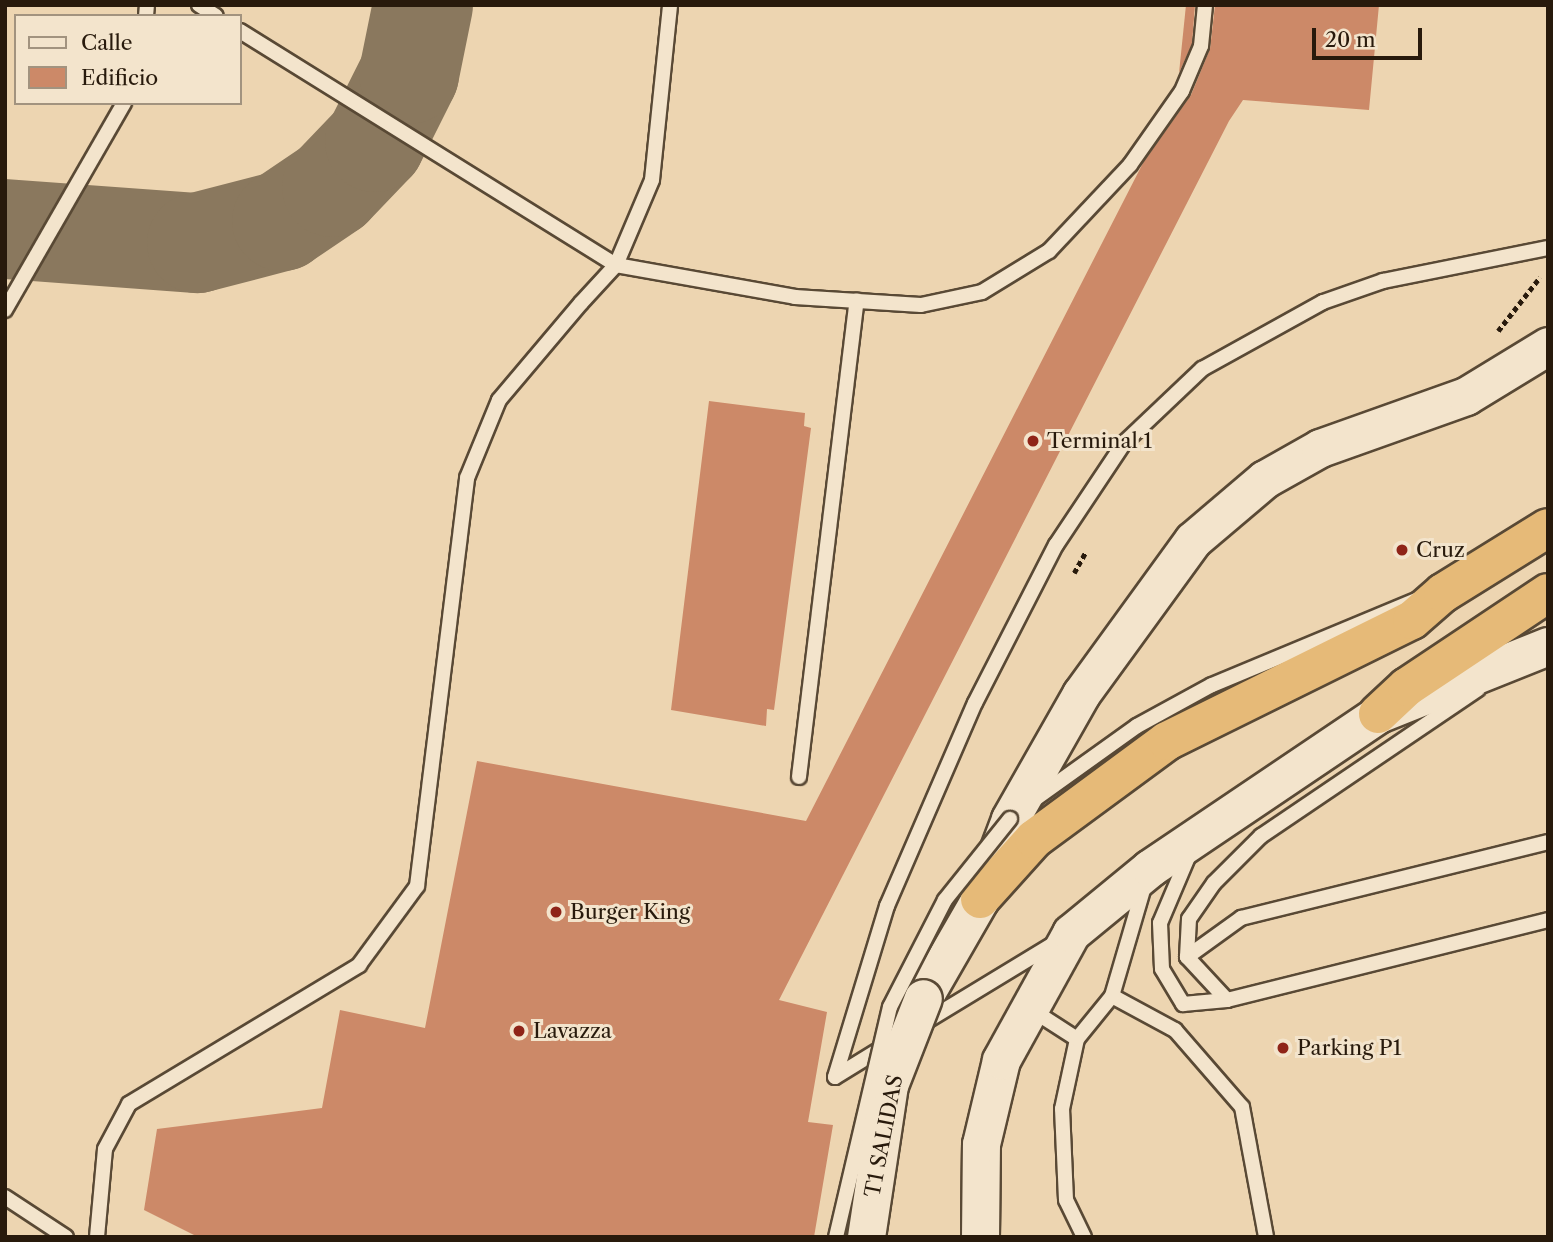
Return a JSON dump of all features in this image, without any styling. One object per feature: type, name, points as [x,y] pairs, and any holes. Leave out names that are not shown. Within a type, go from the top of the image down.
[{"type":"highway","points":[[980,899],[1034,839],[1167,741],[1412,620],[1443,593],[1548,528]]},
{"type":"highway","points":[[1378,714],[1407,687],[1548,593]]},
{"type":"street","name":"T1 SALIDAS","points":[[866,1237],[889,1085],[923,998],[980,899],[1010,819],[1081,694],[1156,586],[1226,508],[1320,448],[1475,393],[1548,346]]},
{"type":"street","points":[[980,1237],[981,1144],[1001,1060],[1026,1006],[1071,933],[1150,868],[1378,714],[1539,648]]},
{"type":"lane","points":[[97,1237],[105,1149],[129,1104],[359,965],[417,886],[460,522],[479,438],[520,370],[616,265],[652,180],[670,5]]},
{"type":"lane","points":[[242,32],[616,265],[795,297],[952,302],[982,292],[1049,251],[1130,165],[1182,91],[1201,46],[1205,5]]},
{"type":"lane","points":[[5,310],[123,105]]},
{"type":"lane","points":[[1071,933],[835,1077],[887,906],[975,703],[1056,545],[1124,443],[1202,369],[1323,302],[1383,281],[1548,248]]},
{"type":"lane","points":[[799,777],[857,301]]},
{"type":"lane","points":[[836,1237],[890,1006],[944,900],[1010,819],[1084,761],[1212,685],[1401,603],[1443,593]]},
{"type":"lane","points":[[1227,1000],[1187,957],[1189,919],[1261,836],[1539,648]]},
{"type":"lane","points":[[1198,834],[1160,923],[1162,969],[1183,1004],[1227,1000],[1548,920]]},
{"type":"lane","points":[[1187,957],[1241,918],[1548,842]]},
{"type":"lane","points":[[1084,1237],[1066,1200],[1062,1109],[1077,1039],[1112,996],[1150,868]]},
{"type":"lane","points":[[1112,996],[1175,1030],[1242,1107],[1266,1237]]},
{"type":"lane","points":[[1026,1006],[1077,1039]]},
{"type":"lane","points":[[5,1197],[66,1237]]},
{"type":"building","points":[[1186,5],[1195,5],[1192,44],[1179,73]]},
{"type":"building","name":"Terminal 1","points":[[1215,5],[1379,5],[1369,110],[1243,100],[1229,121],[779,1000],[827,1012],[808,1122],[833,1125],[814,1237],[198,1237],[144,1210],[157,1129],[322,1108],[340,1010],[425,1028],[477,761],[806,821],[1143,163],[1191,95],[1210,49]]},
{"type":"building","points":[[709,401],[805,413],[804,426],[811,428],[774,710],[767,709],[766,726],[671,710]]},
{"type":"taxiway","points":[[5,229],[197,243],[282,221],[332,187],[375,142],[409,74],[423,5]]},
{"type":"place","name":"Terminal 1","points":[[1033,441]]},
{"type":"place","name":"Cruz","points":[[1402,550]]},
{"type":"place","name":"Burger King","points":[[556,912]]},
{"type":"place","name":"Lavazza","points":[[519,1031]]},
{"type":"place","name":"Parking P1","points":[[1283,1048]]}]
